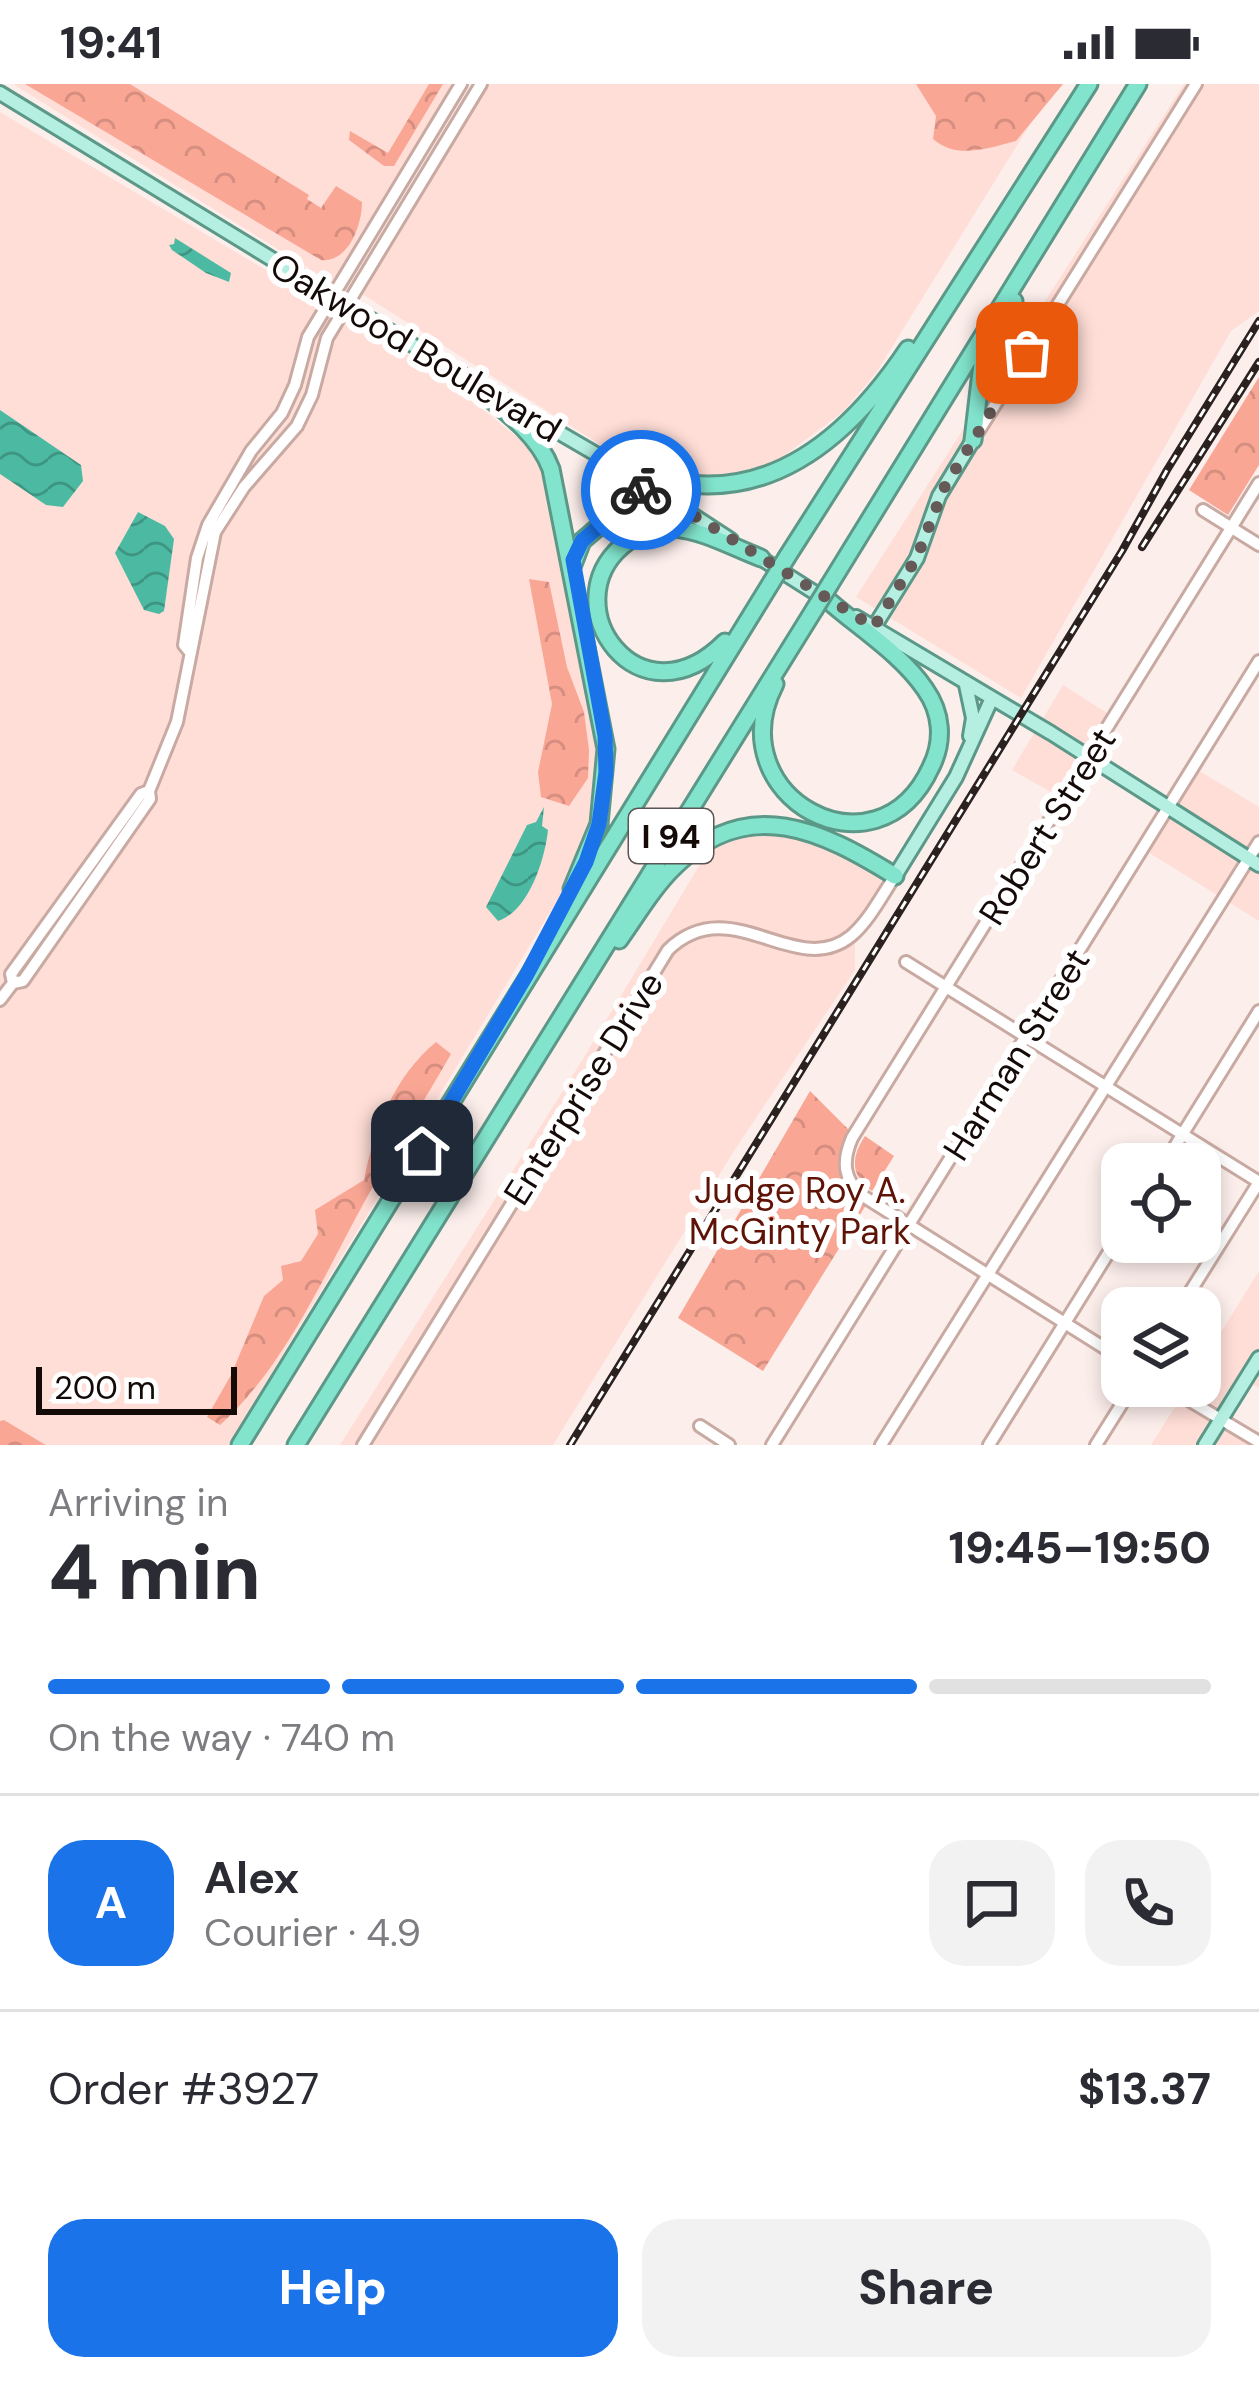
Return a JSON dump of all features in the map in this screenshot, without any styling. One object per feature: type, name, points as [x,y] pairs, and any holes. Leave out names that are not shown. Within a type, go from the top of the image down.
[{"type":"highway","name":"I 94","points":[[240,1445],[738,634],[1089,84]]},
{"type":"highway","name":"I 94","points":[[296,1445],[1137,87]]},
{"type":"highway","points":[[974,440],[979,380],[988,350],[1137,87]]},
{"type":"highway","points":[[625,471],[685,484],[718,484],[759,477],[800,459],[842,429],[886,383],[981,251]]},
{"type":"highway","points":[[988,350],[986,365],[991,376],[1004,380],[1012,376]]},
{"type":"highway","points":[[457,373],[525,430],[551,469],[603,723],[605,789],[599,824],[586,862],[526,976]]},
{"type":"highway","points":[[572,570],[582,541],[646,486]]},
{"type":"highway","points":[[738,634],[688,670],[644,668],[616,650],[603,631],[597,604],[599,580],[621,546],[655,529],[691,531],[761,558]]},
{"type":"highway","points":[[798,635],[770,694],[763,726],[763,746],[778,784],[791,799],[827,821],[868,822],[890,813],[920,788],[930,770],[938,753],[939,718],[913,674],[830,602]]},
{"type":"highway","points":[[547,1039],[660,882],[685,856],[714,839],[759,826],[799,828],[843,844],[895,876]]},
{"type":"main road","name":"Oakwood Boulevard","points":[[0,94],[625,471],[1254,862]]},
{"type":"main road","points":[[874,627],[917,557],[939,496],[974,440]]},
{"type":"main road","points":[[963,759],[973,718],[965,684]]},
{"type":"main road","name":"Enterprise Drive","points":[[895,876],[963,759],[992,698]]},
{"type":"main road","points":[[1205,1445],[1259,1358]]},
{"type":"street","points":[[189,651],[184,645],[200,544],[236,475],[281,412],[295,385],[298,362],[332,296],[461,84]]},
{"type":"street","points":[[0,1000],[13,983],[11,974],[149,790],[177,722],[215,532],[232,504],[297,426],[312,395],[327,338],[481,84]]},
{"type":"street","points":[[974,440],[1196,84]]},
{"type":"street","points":[[297,426],[312,379],[303,362],[298,362]]},
{"type":"street","points":[[269,461],[259,452],[279,424],[281,412]]},
{"type":"street","name":"Robert Street","points":[[909,1226],[855,1190],[845,1157],[852,1138],[1259,483]]},
{"type":"street","points":[[1203,511],[1259,545]]},
{"type":"street","name":"Harman Street","points":[[772,1445],[1259,662]]},
{"type":"street","points":[[881,1445],[1104,1085],[1254,862],[1259,842]]},
{"type":"street","name":"Enterprise Drive","points":[[363,1445],[668,950],[689,934],[716,927],[805,947],[832,946],[857,930],[895,876]]},
{"type":"street","points":[[906,962],[1259,1182],[1193,1287]]},
{"type":"street","points":[[1177,1143],[1259,1010]]},
{"type":"street","points":[[909,1226],[1101,1345]]},
{"type":"street","points":[[988,1445],[1102,1263]]},
{"type":"street","points":[[1096,1445],[1120,1407]]},
{"type":"street","points":[[1200,1407],[1259,1442]]},
{"type":"street","points":[[700,1426],[729,1445]]},
{"type":"shaded area","points":[[13,84],[457,84],[332,283]]},
{"type":"shaded area","points":[[485,84],[1055,84],[876,373],[843,412],[774,463],[706,480],[672,476],[615,454],[359,292]]},
{"type":"shaded area","points":[[1184,84],[1259,84],[1259,311],[1231,331],[1021,698],[856,597]]},
{"type":"shaded area","points":[[0,112],[434,370],[528,446],[548,481],[602,761],[595,816],[577,867],[228,1445],[0,1445]]},
{"type":"shaded area","points":[[1063,685],[1115,718],[1063,799],[1012,770]]},
{"type":"shaded area","points":[[1193,767],[1259,807],[1259,921],[1143,849]]},
{"type":"shaded area","points":[[772,833],[829,844],[881,880],[877,894],[855,923],[855,970],[734,1151],[553,1445],[340,1445],[708,851],[739,837]]},
{"type":"shaded area","points":[[1259,1271],[1259,1388],[1245,1380],[1221,1419],[1259,1445],[1151,1445],[1175,1407],[1221,1407],[1221,1332]]},
{"type":"green space","points":[[25,84],[130,84],[309,195],[307,199],[321,208],[336,186],[362,202],[356,232],[339,256],[321,260]]},
{"type":"green space","points":[[429,84],[443,84],[394,166],[384,166],[349,140],[350,131],[388,153]]},
{"type":"green space","points":[[916,84],[1063,84],[1016,141],[962,151],[933,139],[936,116]]},
{"type":"green space","points":[[1259,377],[1259,465],[1228,515],[1189,490]]},
{"type":"green space","points":[[529,579],[549,582],[567,667],[584,712],[588,778],[569,806],[541,797],[538,772],[552,704]]},
{"type":"green space","points":[[436,1042],[451,1054],[278,1356],[220,1425],[207,1417],[231,1375],[264,1296],[283,1280],[281,1266],[301,1261],[318,1234],[315,1210],[364,1180],[388,1104]]},
{"type":"green space","name":"Judge Roy A. McGinty Park","points":[[810,1091],[851,1132],[843,1152],[843,1171],[866,1205],[763,1371],[678,1318]]},
{"type":"green space","points":[[865,1136],[894,1156],[872,1191],[855,1166]]},
{"type":"green space","points":[[0,1421],[46,1445],[0,1445]]},
{"type":"water","points":[[175,238],[231,273],[229,282],[172,250],[169,245]]},
{"type":"water","points":[[0,410],[81,465],[83,481],[63,507],[46,505],[0,474]]},
{"type":"water","points":[[138,512],[165,526],[174,539],[164,611],[159,614],[144,610],[115,553]]},
{"type":"water","points":[[544,807],[542,826],[548,830],[534,883],[518,907],[498,921],[486,907],[527,825],[536,822]]},
{"type":"railway","points":[[570,1445],[1259,321]]},
{"type":"railway","points":[[1142,547],[1259,362]]},
{"type":"way so far","points":[[641,490],[646,486],[874,627],[917,557],[944,488],[1027,353]]},
{"type":"route","points":[[422,1151],[526,976],[594,842],[605,789],[606,749],[573,560],[582,541],[641,490]]}]
